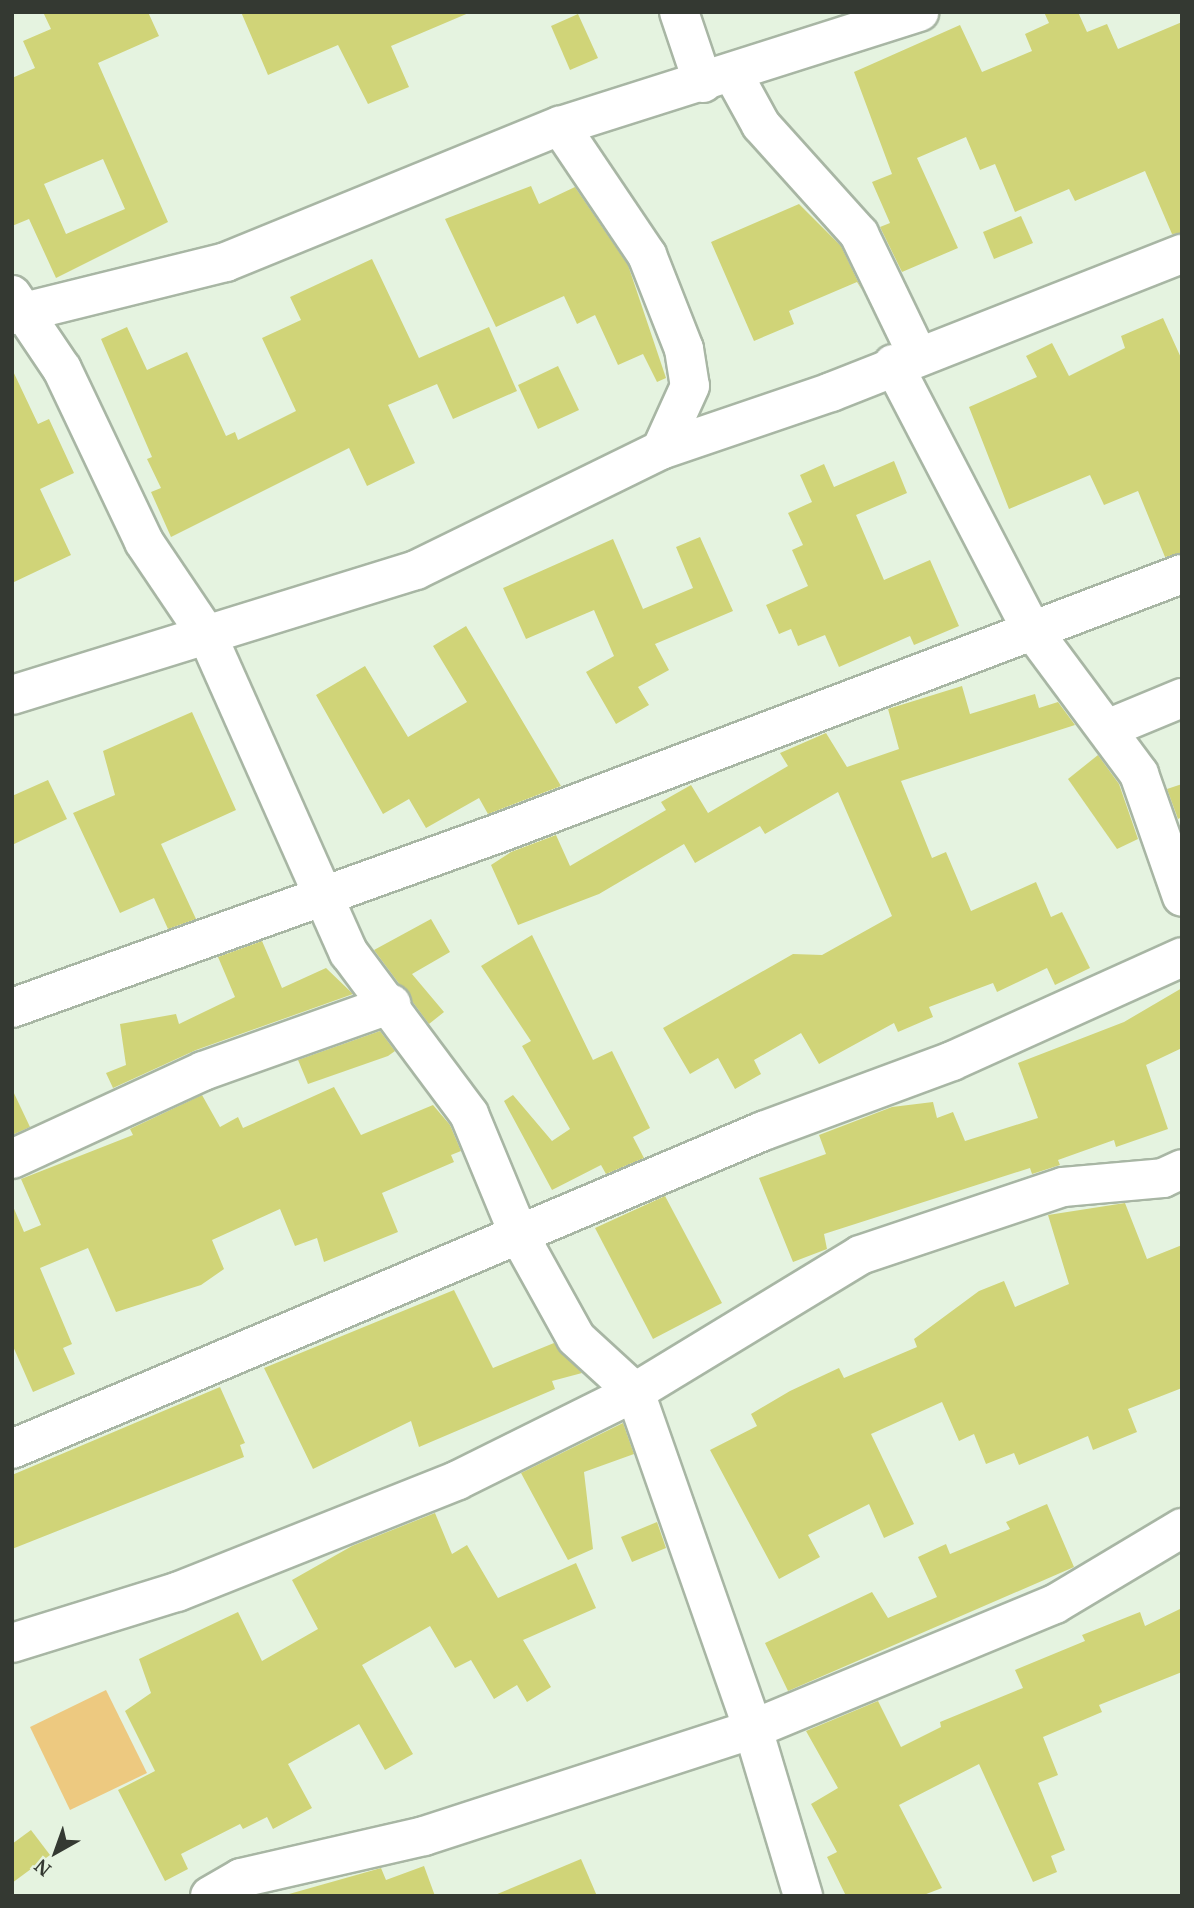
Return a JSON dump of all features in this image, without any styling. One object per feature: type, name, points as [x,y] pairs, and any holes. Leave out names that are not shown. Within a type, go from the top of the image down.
[{"type":"street","points":[[679,12],[718,78],[859,234],[905,360],[1030,627],[1139,774],[1160,819],[1182,897]]},
{"type":"street","points":[[803,1896],[753,1729],[635,1392],[576,1338],[520,1237],[469,1114],[391,1004],[349,953],[208,637],[144,542],[62,369],[16,307],[226,262],[560,126],[919,12]]},
{"type":"street","points":[[560,126],[634,230],[684,349],[690,386],[661,450]]},
{"type":"street","points":[[12,695],[208,637],[416,570],[661,450],[831,392],[905,360],[1182,254]]},
{"type":"street","points":[[12,1008],[322,891],[499,833],[1030,627],[1182,573]]},
{"type":"street","points":[[1107,729],[1182,698]]},
{"type":"street","points":[[12,1449],[520,1237],[762,1131],[951,1061],[1182,957]]},
{"type":"street","points":[[12,1159],[203,1071],[391,1004]]},
{"type":"street","points":[[12,1643],[177,1592],[458,1480],[635,1392],[860,1255],[1063,1187],[1163,1178],[1182,1169]]},
{"type":"street","points":[[210,1896],[241,1878],[424,1836],[753,1729],[1055,1604],[1182,1528]]},
{"type":"shaded area","points":[[106,1690],[147,1773],[70,1810],[30,1727]]},
{"type":"building","points":[[43,12],[148,12],[159,36],[98,63],[168,222],[56,278],[29,219],[12,226],[12,78],[35,68],[23,41],[51,29]],"holes":[[[103,159],[125,209],[66,234],[44,184]]]},
{"type":"building","points":[[241,12],[471,12],[391,46],[409,87],[368,104],[338,45],[268,75]]},
{"type":"building","points":[[1044,12],[1078,12],[1087,32],[1107,24],[1118,49],[1182,22],[1182,233],[1172,234],[1145,171],[1075,201],[1069,189],[1015,212],[995,164],[980,170],[966,137],[917,158],[958,248],[902,272],[880,227],[890,223],[872,182],[892,174],[854,72],[960,25],[982,72],[1032,51],[1025,34],[1049,23]]},
{"type":"building","points":[[578,14],[598,58],[570,70],[551,26]]},
{"type":"building","points":[[531,186],[539,204],[575,187],[628,265],[666,378],[657,382],[643,354],[618,365],[595,315],[577,324],[564,296],[496,327],[445,219]]},
{"type":"building","points":[[799,204],[841,246],[862,290],[857,282],[789,311],[794,324],[754,341],[711,242]]},
{"type":"building","points":[[1021,216],[1033,243],[994,259],[983,232]]},
{"type":"building","points":[[372,259],[419,358],[489,327],[517,391],[453,419],[437,384],[388,405],[415,463],[367,486],[349,448],[171,537],[151,492],[161,488],[147,459],[152,457],[101,339],[127,327],[147,370],[187,352],[226,436],[235,432],[238,440],[296,411],[262,338],[301,320],[290,297]]},
{"type":"building","points":[[1163,318],[1182,360],[1182,553],[1165,557],[1138,491],[1104,505],[1090,475],[1009,509],[969,407],[1037,377],[1026,356],[1052,343],[1069,376],[1125,348],[1121,336]]},
{"type":"building","points":[[558,366],[579,410],[538,429],[518,385]]},
{"type":"building","points":[[12,369],[38,424],[49,419],[74,473],[40,489],[71,555],[12,583]]},
{"type":"building","points":[[894,461],[907,493],[856,515],[884,580],[930,560],[959,626],[914,645],[910,636],[839,667],[825,635],[798,646],[791,629],[779,634],[766,605],[808,586],[792,550],[803,545],[788,513],[812,502],[800,475],[824,464],[834,487]]},
{"type":"building","points":[[700,537],[733,611],[655,644],[669,670],[638,687],[649,705],[616,724],[586,672],[614,656],[594,610],[526,639],[503,588],[613,539],[643,609],[693,588],[676,547]]},
{"type":"building","points":[[466,626],[561,786],[488,814],[479,798],[426,828],[409,799],[383,814],[316,695],[365,666],[408,737],[467,702],[433,646]]},
{"type":"building","points":[[962,686],[970,714],[1035,694],[1039,708],[1058,702],[1075,725],[901,781],[932,858],[946,852],[971,911],[1036,882],[1051,917],[1062,912],[1090,968],[1055,985],[1047,968],[997,992],[993,983],[929,1007],[933,1017],[898,1032],[894,1023],[819,1064],[801,1033],[754,1060],[761,1074],[735,1089],[718,1058],[690,1074],[663,1028],[793,954],[822,955],[892,916],[838,792],[765,834],[760,826],[695,863],[684,844],[599,894],[518,925],[491,865],[511,852],[556,835],[570,866],[666,810],[661,802],[691,785],[708,813],[788,766],[780,753],[826,733],[847,767],[899,749],[888,709]]},
{"type":"building","points":[[192,712],[236,810],[161,844],[196,919],[168,929],[154,898],[120,913],[73,813],[115,795],[103,751]]},
{"type":"building","points":[[1098,755],[1119,784],[1138,839],[1117,849],[1068,779]]},
{"type":"building","points":[[48,780],[67,819],[12,845],[12,796]]},
{"type":"building","points":[[1182,784],[1182,817],[1178,819],[1167,789]]},
{"type":"building","points":[[431,919],[450,952],[412,974],[444,1012],[429,1024],[374,950]]},
{"type":"building","points":[[532,935],[593,1060],[612,1051],[650,1128],[633,1137],[644,1158],[606,1174],[601,1165],[552,1190],[504,1101],[513,1095],[552,1141],[570,1129],[522,1046],[531,1041],[481,966]]},
{"type":"building","points":[[262,941],[282,988],[326,968],[353,994],[196,1050],[113,1088],[106,1073],[126,1065],[120,1024],[176,1014],[179,1024],[235,997],[218,957]]},
{"type":"building","points":[[1182,988],[1182,1048],[1146,1065],[1168,1129],[1116,1147],[1114,1140],[1058,1160],[1060,1165],[1032,1174],[1030,1168],[824,1234],[827,1249],[793,1262],[759,1178],[826,1154],[819,1135],[892,1107],[933,1102],[937,1118],[953,1112],[965,1141],[1038,1118],[1018,1063],[1124,1022]]},
{"type":"building","points":[[380,1031],[395,1051],[388,1056],[308,1084],[298,1060]]},
{"type":"building","points":[[334,1087],[361,1135],[433,1105],[450,1125],[461,1151],[451,1155],[454,1162],[382,1193],[398,1232],[324,1262],[317,1238],[295,1246],[280,1209],[212,1240],[224,1269],[201,1285],[116,1312],[88,1248],[40,1268],[72,1344],[63,1348],[75,1374],[33,1392],[12,1344],[12,1204],[24,1232],[41,1225],[21,1179],[133,1135],[130,1129],[202,1095],[220,1127],[238,1117],[243,1128]]},
{"type":"building","points":[[12,1089],[30,1127],[12,1135]]},
{"type":"building","points":[[665,1196],[722,1303],[653,1339],[595,1228]]},
{"type":"building","points":[[1125,1203],[1147,1259],[1182,1245],[1182,1388],[1128,1409],[1137,1432],[1093,1450],[1088,1436],[1019,1465],[1014,1453],[986,1464],[974,1434],[959,1441],[942,1402],[871,1434],[914,1524],[884,1538],[869,1504],[808,1535],[820,1557],[779,1579],[710,1450],[757,1426],[751,1414],[790,1391],[839,1368],[844,1378],[917,1347],[914,1339],[979,1291],[1004,1281],[1015,1307],[1069,1284],[1048,1215]]},
{"type":"building","points":[[454,1290],[493,1368],[554,1343],[582,1373],[552,1381],[555,1389],[419,1447],[411,1421],[313,1469],[264,1368]]},
{"type":"building","points":[[220,1387],[245,1443],[240,1445],[244,1457],[12,1549],[12,1475]]},
{"type":"building","points":[[623,1423],[634,1454],[584,1472],[593,1549],[568,1560],[521,1473]]},
{"type":"building","points":[[1047,1504],[1074,1567],[788,1691],[765,1643],[872,1592],[888,1618],[937,1597],[918,1557],[946,1544],[950,1554],[1010,1529],[1006,1522]]},
{"type":"building","points":[[435,1513],[452,1554],[467,1545],[498,1598],[576,1563],[596,1608],[523,1640],[551,1687],[527,1702],[517,1685],[494,1699],[471,1660],[455,1668],[430,1626],[362,1665],[413,1754],[385,1770],[359,1724],[288,1764],[312,1808],[273,1829],[267,1817],[243,1829],[240,1824],[181,1854],[188,1869],[165,1881],[118,1790],[155,1771],[125,1711],[151,1693],[139,1659],[238,1612],[262,1661],[318,1629],[292,1580],[352,1546]]},
{"type":"building","points":[[657,1522],[666,1548],[632,1562],[621,1537]]},
{"type":"building","points":[[1182,1608],[1182,1672],[1099,1705],[1102,1712],[1043,1737],[1058,1775],[1038,1783],[1065,1850],[1051,1856],[1057,1872],[1033,1882],[979,1764],[899,1805],[942,1888],[921,1896],[846,1896],[827,1857],[837,1852],[811,1804],[838,1788],[806,1731],[878,1701],[901,1747],[941,1727],[940,1722],[1023,1688],[1015,1670],[1085,1641],[1082,1635],[1140,1612],[1145,1626]]},
{"type":"building","points":[[31,1830],[50,1855],[12,1883],[12,1844]]},
{"type":"building","points":[[581,1859],[597,1896],[495,1896],[495,1895]]},
{"type":"building","points":[[424,1866],[435,1896],[282,1896],[381,1868],[386,1880]]}]
